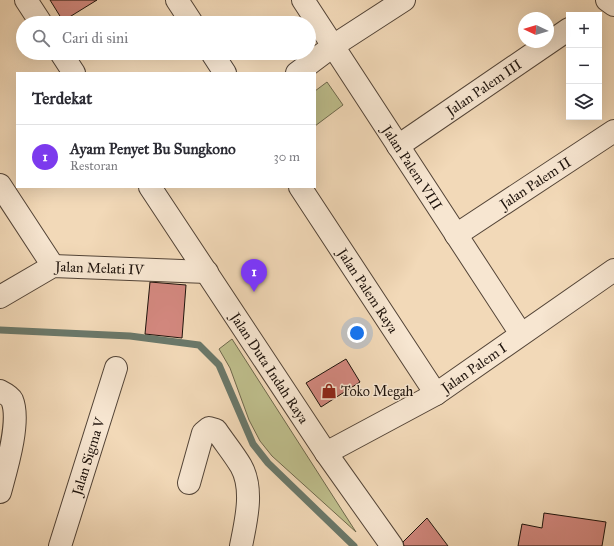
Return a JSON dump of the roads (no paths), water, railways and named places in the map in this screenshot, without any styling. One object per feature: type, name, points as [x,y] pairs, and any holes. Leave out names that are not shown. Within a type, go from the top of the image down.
[{"type":"street","points":[[26,0],[36,16]]},
{"type":"street","points":[[177,0],[187,16]]},
{"type":"street","name":"Jalan Palem VIII","points":[[303,0],[313,16]]},
{"type":"street","points":[[316,59],[404,0]]},
{"type":"street","points":[[607,0],[614,5]]},
{"type":"street","name":"Jalan Palem VIII","points":[[316,20],[521,334]]},
{"type":"street","name":"Jalan Palem III","points":[[398,146],[566,31]]},
{"type":"street","points":[[66,60],[73,72]]},
{"type":"street","points":[[217,60],[224,72]]},
{"type":"street","points":[[298,72],[314,60]]},
{"type":"street","name":"Jalan Palem II","points":[[456,235],[614,131]]},
{"type":"street","points":[[0,185],[53,266]]},
{"type":"street","name":"Jalan Duta Indah Raya","points":[[151,188],[326,453],[392,546]]},
{"type":"street","name":"Jalan Palem Raya","points":[[301,188],[436,394]]},
{"type":"street","name":"Jalan Melati IV","points":[[0,297],[53,266],[207,272]]},
{"type":"street","name":"Jalan Palem I","points":[[326,453],[436,394],[614,270]]},
{"type":"street","name":"Jalan Sigma V","points":[[60,546],[116,368]]},
{"type":"street","points":[[0,391],[11,399],[15,411],[14,436],[0,492]]},
{"type":"street","points":[[189,483],[203,433],[209,428],[216,430],[242,467],[247,482],[248,511],[242,546]]},
{"type":"waterway","points":[[0,330],[130,336],[199,345],[219,365],[253,444],[268,463],[354,546]]},
{"type":"place","name":"Ayam Penyet Bu Sungkono","points":[[254,292]]},
{"type":"place","name":"Toko Megah","points":[[329,391]]}]
